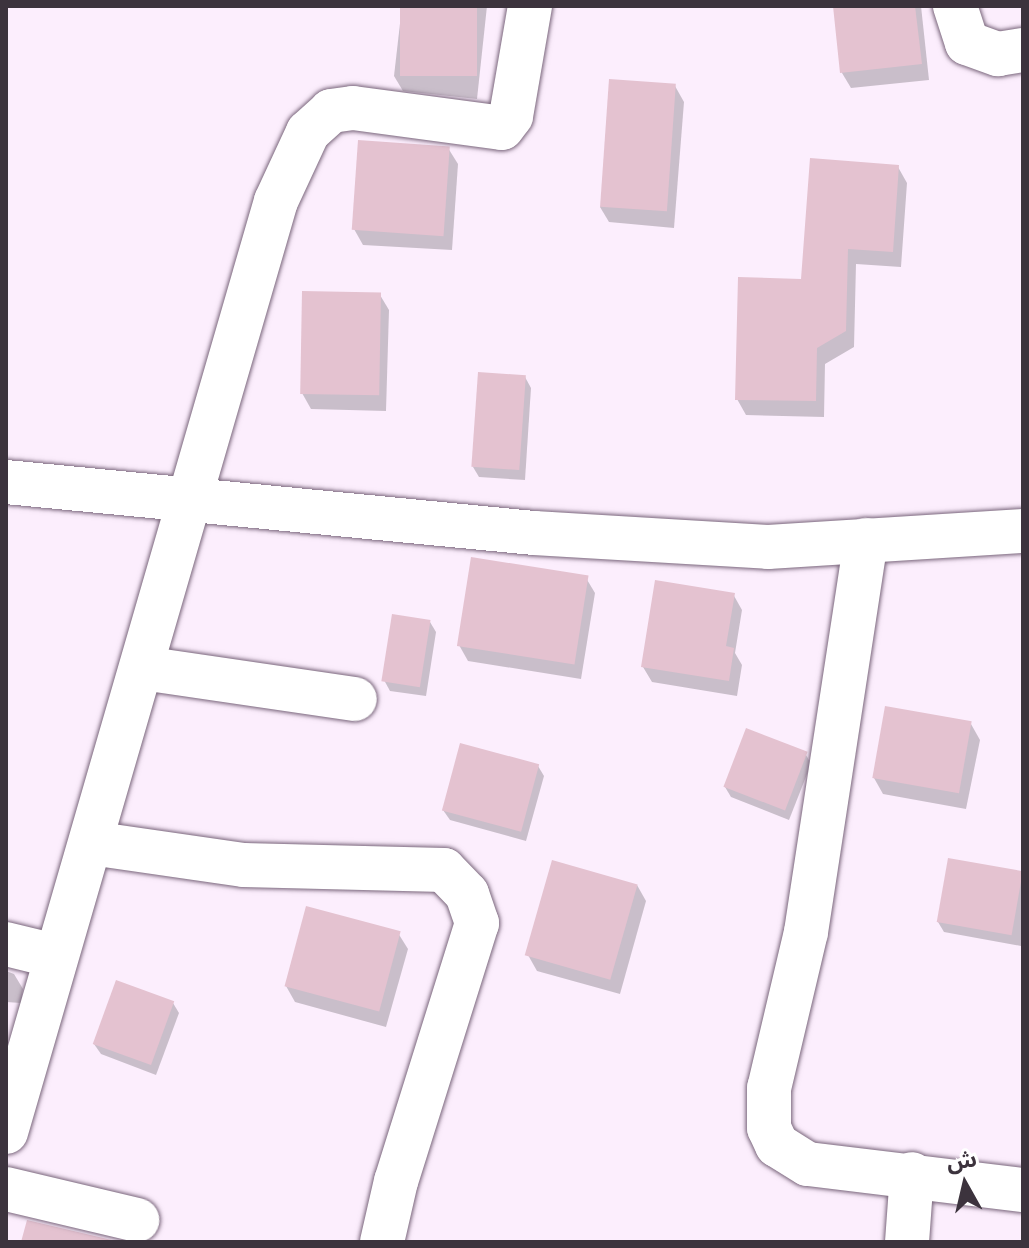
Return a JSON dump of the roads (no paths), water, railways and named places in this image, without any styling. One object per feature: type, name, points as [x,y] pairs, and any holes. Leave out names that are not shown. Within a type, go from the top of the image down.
[{"type":"street","points":[[6,1132],[276,201],[308,132],[331,111],[353,108],[502,128],[511,116],[530,6]]},
{"type":"street","points":[[955,6],[967,43],[998,54],[1023,50]]},
{"type":"street","points":[[6,482],[534,533],[768,547],[1023,531]]},
{"type":"street","points":[[866,540],[806,932],[769,1088],[767,1118],[777,1145],[808,1164],[912,1174],[1023,1190]]},
{"type":"street","points":[[142,668],[355,699]]},
{"type":"street","points":[[91,843],[243,865],[444,870],[467,894],[477,923],[396,1181],[382,1242]]},
{"type":"street","points":[[6,944],[55,956]]},
{"type":"street","points":[[907,1242],[912,1174]]},
{"type":"street","points":[[6,1189],[137,1220]]}]
